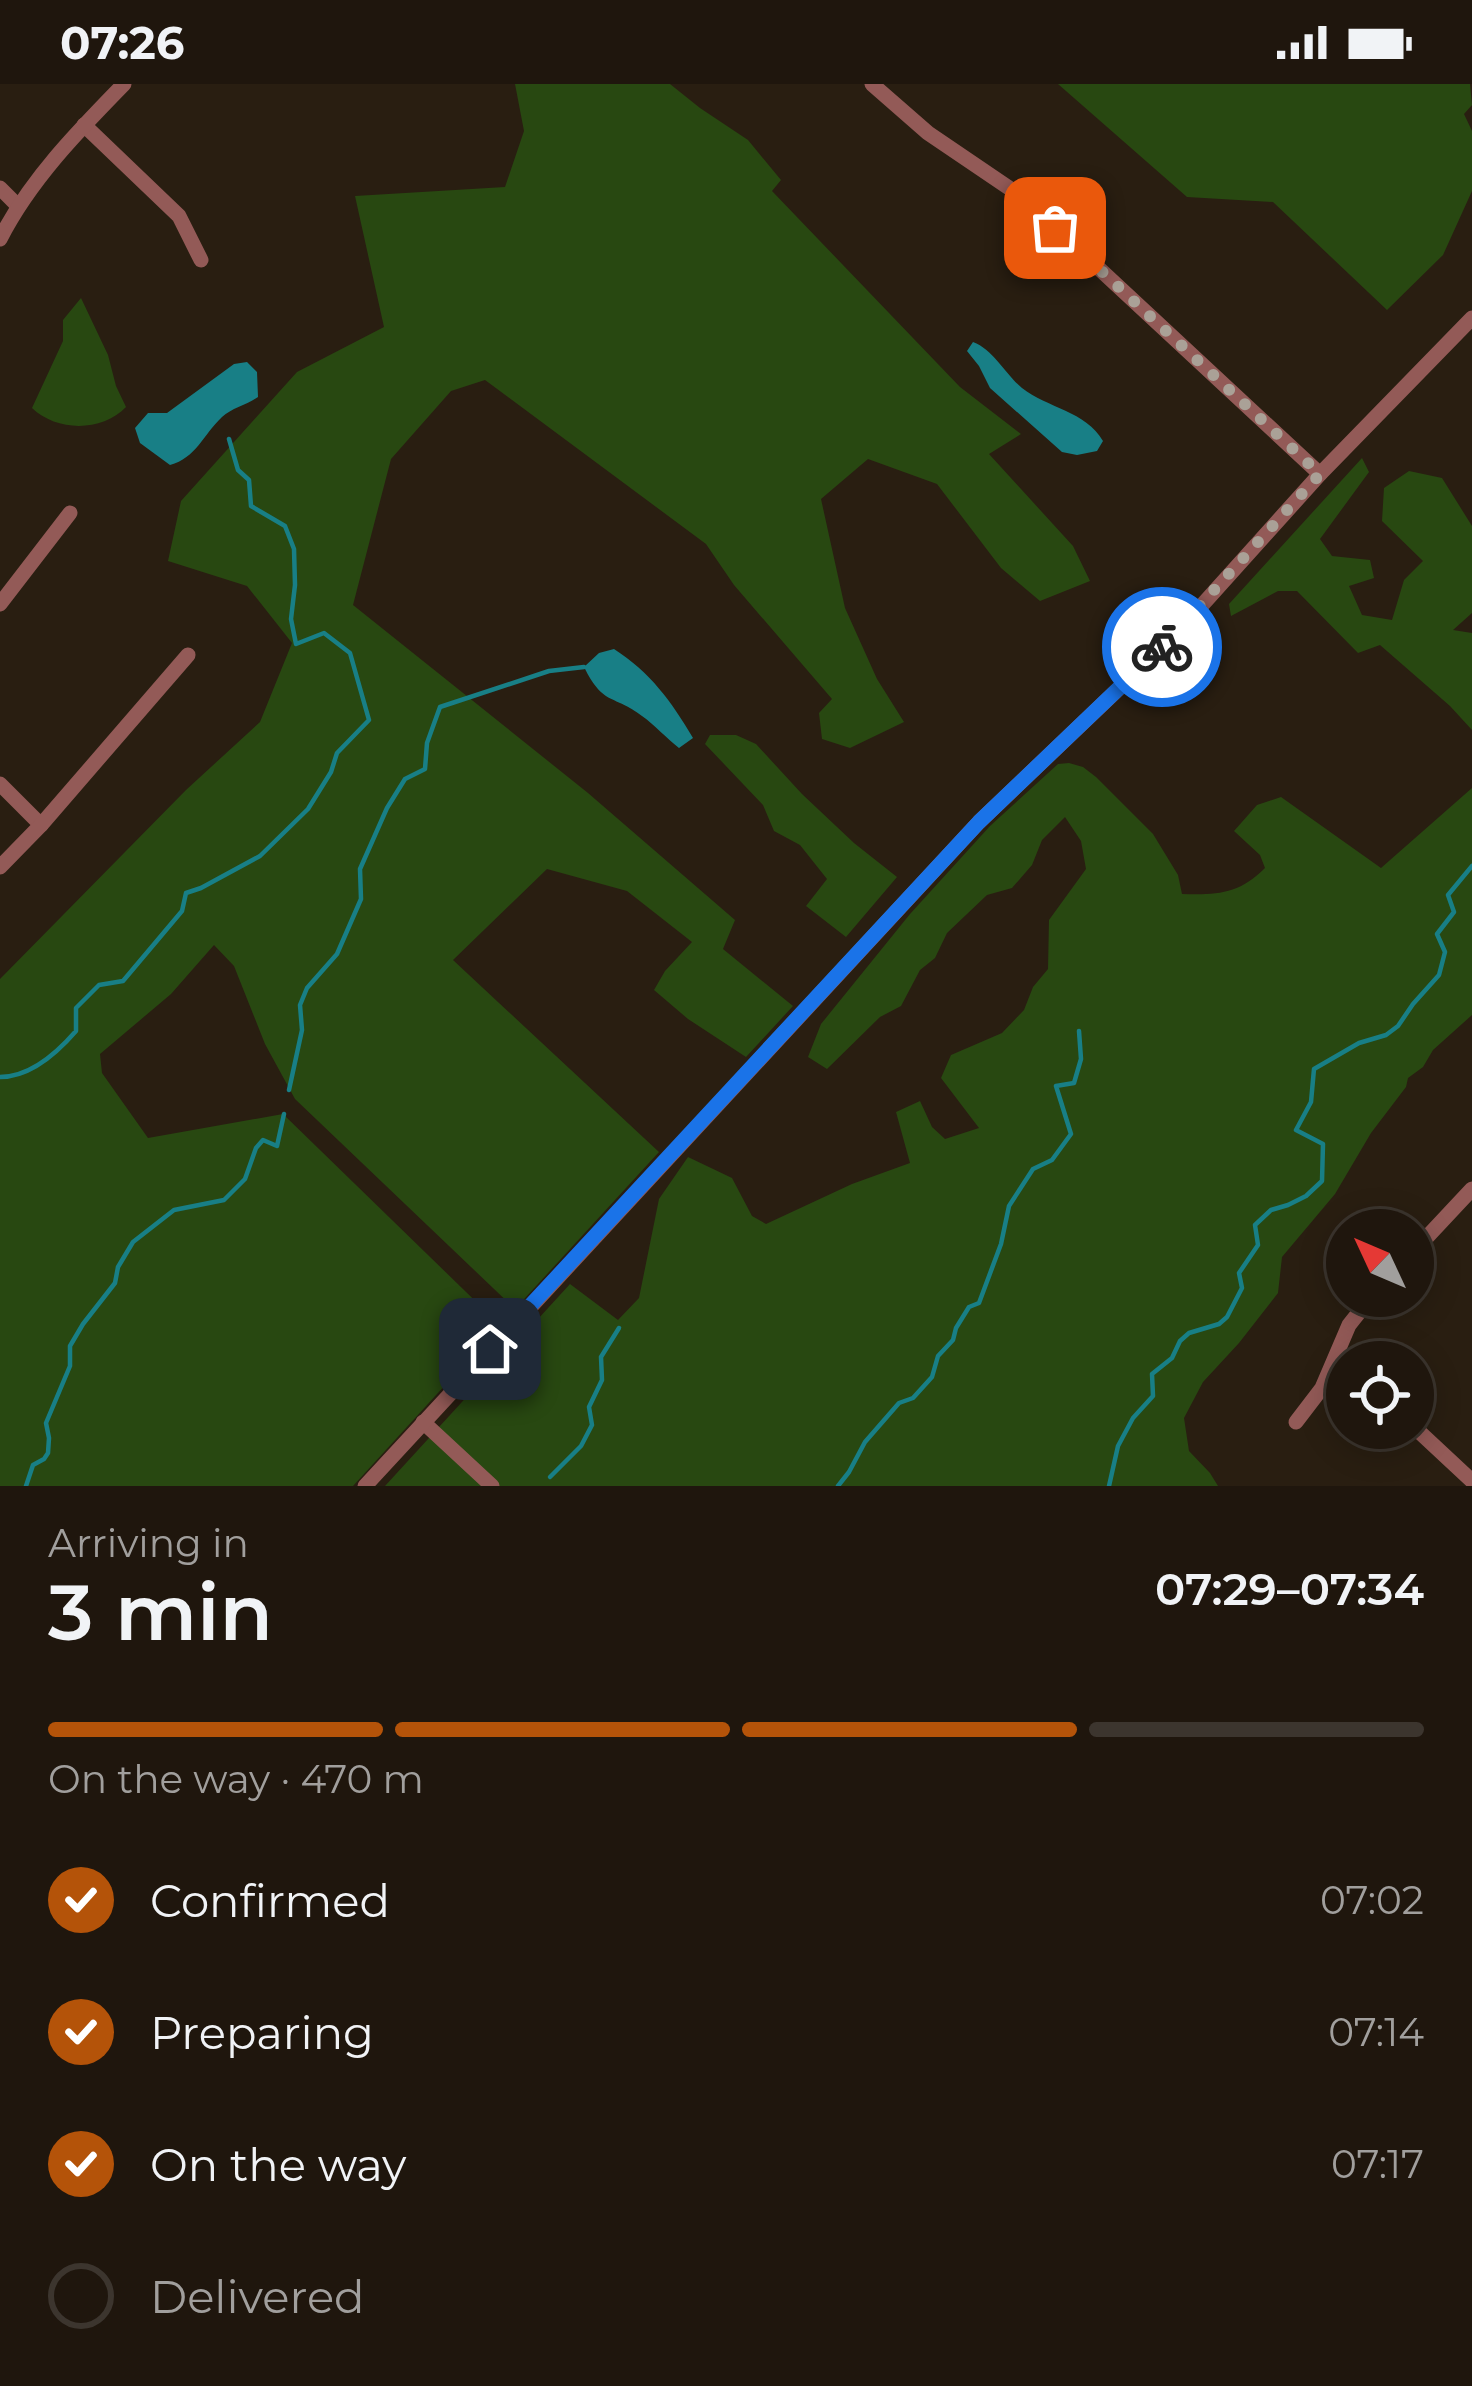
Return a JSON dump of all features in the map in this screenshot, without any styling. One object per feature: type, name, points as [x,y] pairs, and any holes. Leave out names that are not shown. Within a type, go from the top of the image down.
[{"type":"street","points":[[0,238],[17,205],[124,84]]},
{"type":"street","points":[[872,84],[928,133],[1021,196],[1320,474]]},
{"type":"street","points":[[84,124],[179,216],[201,260]]},
{"type":"street","points":[[0,188],[17,205]]},
{"type":"street","points":[[364,1486],[967,834],[1177,633],[1320,474],[1472,317]]},
{"type":"street","points":[[0,604],[70,513]]},
{"type":"street","points":[[0,868],[188,655]]},
{"type":"street","points":[[0,784],[41,825]]},
{"type":"street","points":[[1434,1230],[1472,1190]]},
{"type":"street","points":[[1296,1422],[1326,1382]]},
{"type":"street","points":[[424,1422],[492,1486]]},
{"type":"street","points":[[1434,1446],[1472,1481]]},
{"type":"green space","points":[[515,84],[670,84],[748,140],[781,180],[772,191],[960,387],[1021,434],[989,454],[1073,546],[1090,581],[1040,601],[1001,568],[937,484],[868,459],[821,499],[845,608],[877,679],[904,722],[850,748],[822,739],[819,713],[832,699],[734,585],[706,544],[485,380],[451,391],[391,459],[353,605],[588,793],[735,920],[723,949],[793,1006],[746,1057],[654,990],[692,942],[627,891],[547,869],[453,960],[659,1152],[515,1309],[295,1099],[265,1044],[234,966],[214,945],[171,994],[100,1054],[102,1073],[148,1138],[283,1114],[500,1325],[353,1486],[0,1486],[0,979],[186,790],[260,722],[292,643],[247,586],[168,561],[181,501],[297,372],[384,327],[355,196],[505,187],[524,131]]},
{"type":"green space","points":[[1058,84],[1470,84],[1472,105],[1464,114],[1472,131],[1472,191],[1443,255],[1387,310],[1273,202],[1187,197]]},
{"type":"green space","points":[[81,298],[126,407],[105,421],[79,426],[54,421],[32,408],[63,341],[63,320]]},
{"type":"green space","points":[[1362,458],[1369,472],[1320,539],[1332,556],[1370,560],[1374,578],[1349,586],[1362,615],[1392,620],[1404,580],[1423,561],[1382,521],[1384,488],[1409,471],[1442,478],[1472,526],[1472,613],[1453,630],[1472,633],[1472,730],[1380,645],[1358,653],[1297,591],[1278,591],[1231,616],[1229,604]]},
{"type":"green space","points":[[710,735],[736,735],[756,744],[802,794],[897,877],[846,937],[806,906],[827,879],[800,845],[774,831],[763,805],[705,744]]},
{"type":"green space","points":[[1069,763],[1096,777],[1153,834],[1178,875],[1182,894],[1227,891],[1265,868],[1260,855],[1234,831],[1257,805],[1281,797],[1381,868],[1472,788],[1472,1015],[1408,1078],[1335,1194],[1282,1257],[1278,1293],[1203,1382],[1184,1418],[1189,1451],[1218,1486],[385,1486],[570,1284],[618,1320],[639,1298],[659,1199],[688,1157],[732,1178],[752,1216],[766,1224],[910,1163],[896,1112],[920,1101],[932,1127],[945,1139],[979,1128],[941,1078],[951,1055],[1002,1033],[1024,1010],[1033,987],[1048,969],[1049,920],[1086,869],[1081,841],[1065,817],[1042,840],[1032,865],[1012,888],[987,895],[947,933],[901,1006],[880,1017],[827,1069],[808,1057],[821,1024],[910,914],[990,826],[1058,764]]},
{"type":"water","points":[[973,342],[1022,388],[1087,423],[1103,441],[1097,451],[1062,452],[990,388],[967,351]]},
{"type":"water","points":[[247,362],[257,372],[258,397],[222,417],[186,457],[170,465],[140,443],[135,428],[148,413],[167,413],[234,364]]},
{"type":"water","points":[[614,649],[659,689],[693,738],[679,748],[642,716],[598,688],[584,667],[599,653]]},
{"type":"waterway","points":[[0,1077],[32,1068],[60,1047],[76,1031],[76,1008],[99,985],[123,981],[182,911],[186,893],[260,856],[308,809],[337,753],[369,720],[350,653],[324,633],[296,644],[291,619],[294,549],[285,526],[251,506],[249,480],[238,470],[229,439]]},
{"type":"waterway","points":[[289,1090],[302,1030],[300,1005],[307,988],[337,954],[361,899],[360,869],[387,808],[405,779],[425,769],[427,743],[440,707],[549,671],[584,667]]},
{"type":"waterway","points":[[1109,1486],[1118,1446],[1133,1418],[1153,1396],[1152,1374],[1172,1358],[1189,1333],[1227,1317],[1242,1288],[1239,1273],[1258,1245],[1255,1225],[1271,1210],[1306,1196],[1322,1181],[1323,1144],[1296,1130],[1311,1102],[1314,1069],[1398,1026],[1439,975],[1445,952],[1437,934],[1454,912],[1448,895],[1472,866]]},
{"type":"waterway","points":[[838,1486],[865,1442],[899,1403],[913,1398],[932,1377],[938,1356],[953,1340],[969,1307],[979,1303],[1009,1206],[1033,1169],[1052,1160],[1071,1134],[1056,1086],[1074,1083],[1081,1059],[1079,1031]]},
{"type":"waterway","points":[[26,1486],[33,1465],[48,1453],[46,1423],[70,1366],[70,1346],[115,1283],[118,1267],[133,1242],[174,1210],[224,1200],[245,1179],[263,1140],[277,1146],[284,1114]]},
{"type":"waterway","points":[[550,1477],[581,1446],[592,1425],[589,1407],[602,1380],[601,1357],[619,1328]]},
{"type":"way so far","points":[[1055,228],[1320,474],[1162,647]]},
{"type":"route","points":[[490,1349],[979,822],[1162,647]]}]
